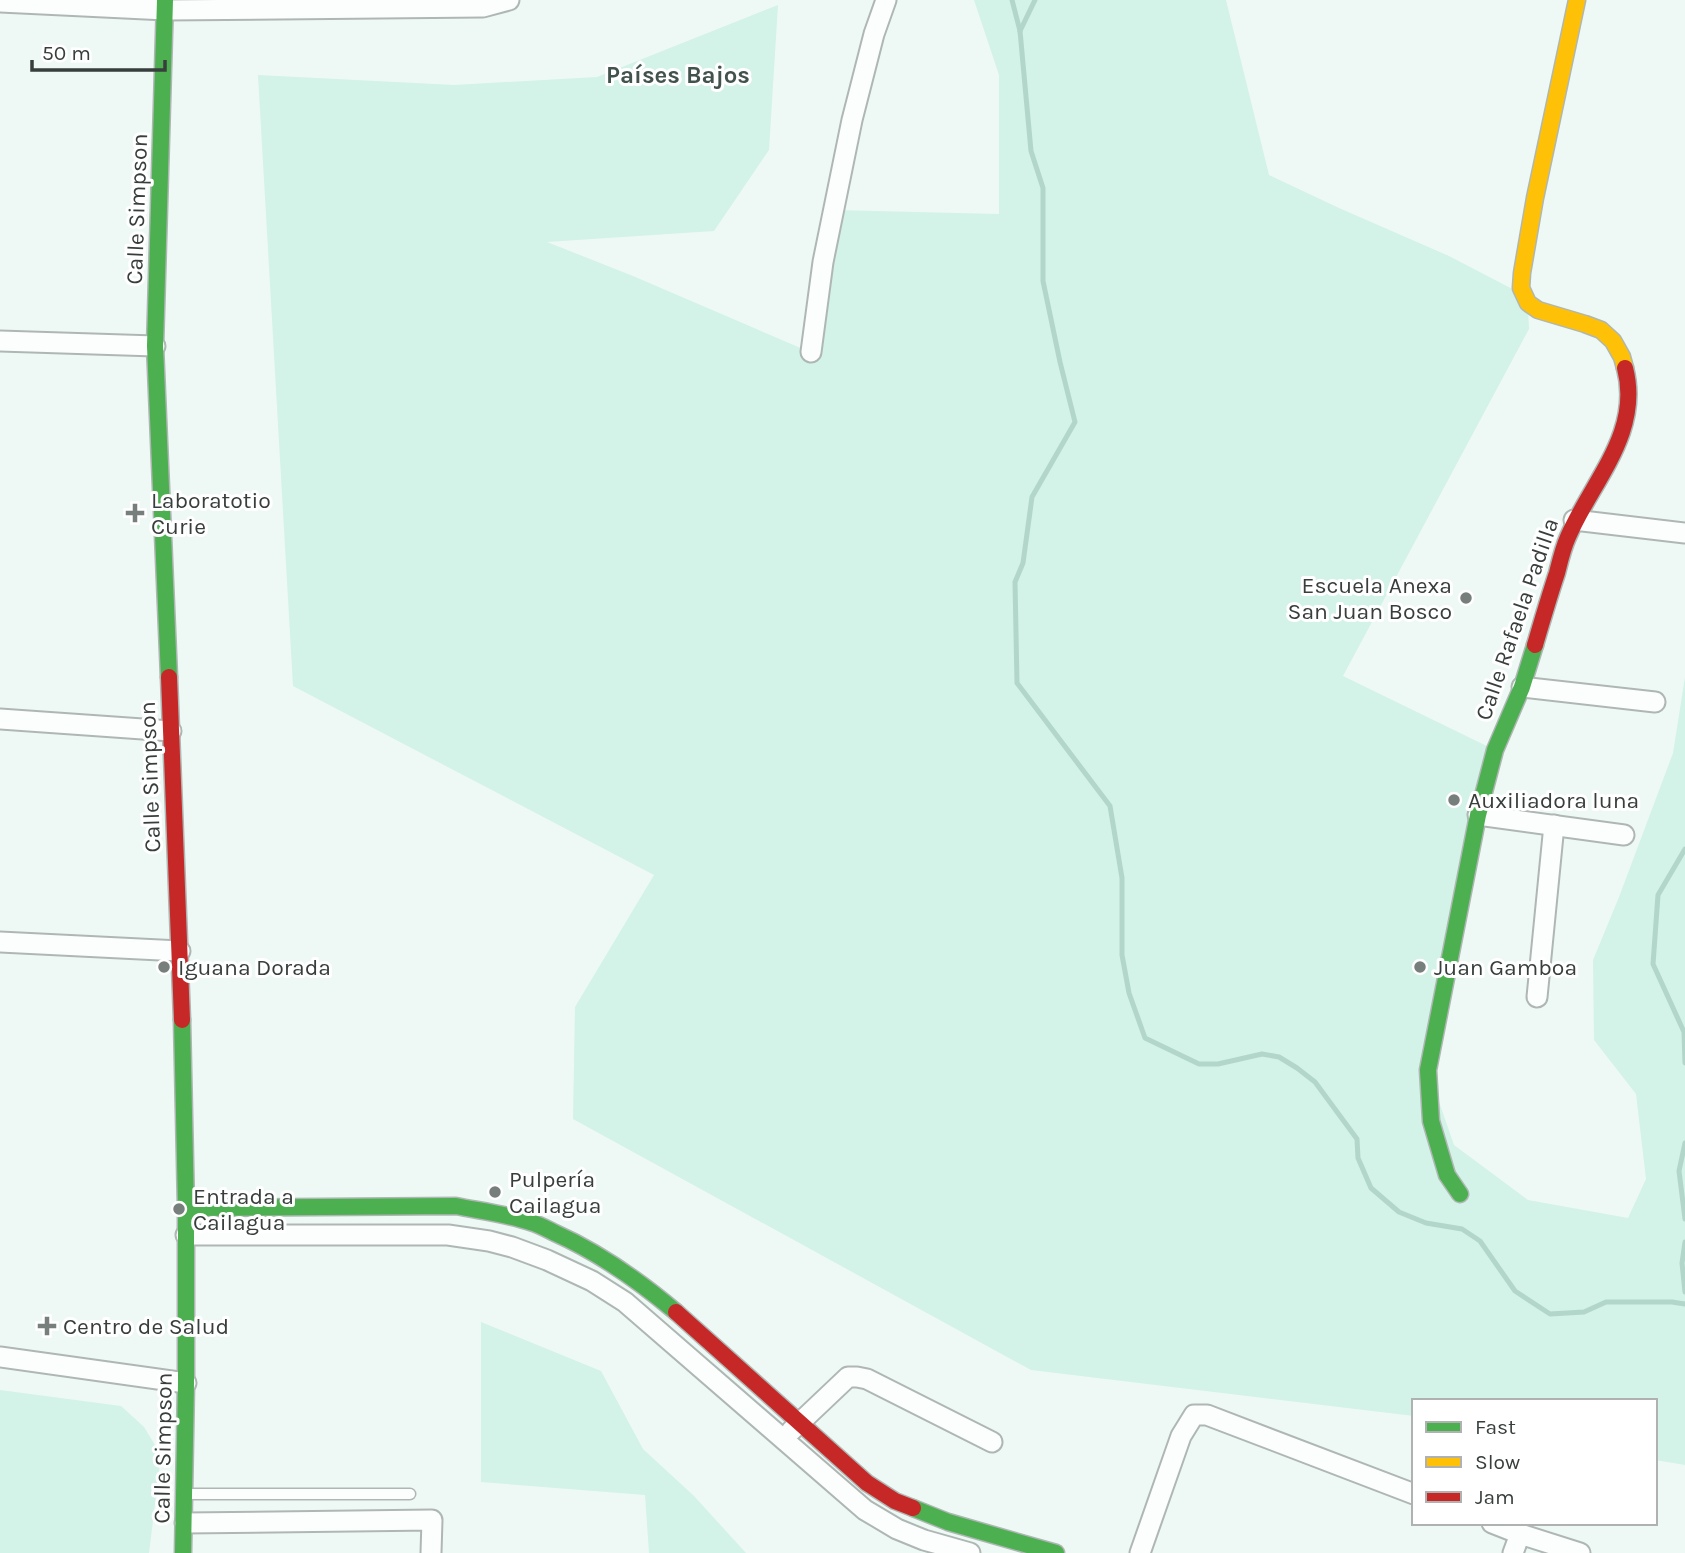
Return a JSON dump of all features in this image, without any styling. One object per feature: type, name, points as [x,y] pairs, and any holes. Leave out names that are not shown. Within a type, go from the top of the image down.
[{"type":"street","points":[[0,2],[165,5],[483,4],[509,0]]},
{"type":"street","points":[[811,352],[823,262],[852,120],[874,34],[886,0]]},
{"type":"street","name":"Calle Rafaela Padilla","points":[[1461,1194],[1447,1175],[1431,1121],[1427,1070],[1478,815],[1495,750],[1522,687],[1574,520],[1611,457],[1627,414],[1629,388],[1618,344],[1598,328],[1570,318],[1539,312],[1528,306],[1522,294],[1521,276],[1530,224],[1577,0]]},
{"type":"street","name":"Calle Simpson","points":[[165,5],[155,346],[180,951],[186,1208],[183,1553]]},
{"type":"street","points":[[0,341],[155,346]]},
{"type":"street","points":[[1574,520],[1685,533]]},
{"type":"street","points":[[1522,687],[1656,702]]},
{"type":"street","points":[[0,719],[171,731]]},
{"type":"street","points":[[1478,815],[1624,835]]},
{"type":"street","points":[[1537,997],[1554,825]]},
{"type":"street","points":[[0,942],[180,951]]},
{"type":"street","points":[[380,1206],[381,1235]]},
{"type":"street","points":[[186,1208],[456,1206],[530,1223],[578,1243],[605,1258],[647,1288],[867,1483],[895,1501],[948,1522],[1056,1553]]},
{"type":"street","points":[[186,1235],[448,1236],[489,1241],[547,1260],[592,1281],[625,1302],[864,1510],[897,1530],[970,1553]]},
{"type":"street","points":[[0,1357],[186,1383]]},
{"type":"street","points":[[783,1440],[848,1377],[858,1377],[992,1443]]},
{"type":"street","points":[[1140,1553],[1181,1436],[1194,1415],[1207,1415],[1412,1493]]},
{"type":"street","points":[[185,1523],[432,1521],[431,1553]]},
{"type":"street","points":[[1497,1525],[1580,1553]]},
{"type":"street","points":[[1513,1553],[1520,1534]]},
{"type":"lane","points":[[184,1494],[410,1494]]},
{"type":"green space","points":[[974,0],[1226,0],[1269,175],[1449,256],[1522,294],[1528,306],[1529,329],[1343,676],[1495,750],[1428,1070],[1454,1145],[1528,1200],[1628,1218],[1646,1179],[1636,1094],[1594,1040],[1593,960],[1673,753],[1685,677],[1685,1465],[1657,1460],[1657,1399],[1412,1399],[1412,1416],[1031,1370],[573,1119],[575,1007],[654,875],[293,686],[258,75],[454,85],[597,77],[778,5],[769,150],[714,231],[547,242],[810,352],[834,210],[999,214],[999,75]]},
{"type":"green space","points":[[481,1322],[601,1371],[643,1449],[694,1496],[746,1553],[649,1553],[645,1495],[481,1482]]},
{"type":"green space","points":[[0,1390],[121,1406],[144,1427],[161,1455],[149,1553],[0,1553]]},
{"type":"waterway","points":[[1012,0],[1020,31],[1031,151],[1043,188],[1043,281],[1075,422],[1032,497],[1023,563],[1015,582],[1017,683],[1110,806],[1122,878],[1122,955],[1129,993],[1145,1038],[1199,1064],[1218,1064],[1262,1054],[1279,1057],[1297,1068],[1315,1082],[1357,1139],[1358,1158],[1371,1188],[1399,1212],[1426,1223],[1462,1229],[1480,1241],[1515,1291],[1550,1314],[1584,1312],[1606,1302],[1685,1304]]},
{"type":"waterway","points":[[1020,31],[1035,0]]},
{"type":"waterway","points":[[1685,849],[1658,895],[1653,964],[1684,1032],[1685,1063]]},
{"type":"waterway","points":[[1685,1143],[1679,1171],[1685,1219]]},
{"type":"waterway","points":[[1685,1242],[1682,1263],[1685,1292]]},
{"type":"traffic: fast","points":[[165,0],[155,346],[169,677]]},
{"type":"traffic: fast","points":[[1460,1194],[1447,1175],[1431,1121],[1428,1070],[1478,815],[1495,750],[1522,687],[1535,645]]},
{"type":"traffic: fast","points":[[182,1020],[186,1208],[183,1553]]},
{"type":"traffic: fast","points":[[186,1208],[456,1206],[503,1215],[536,1224],[588,1249],[633,1278],[676,1312]]},
{"type":"traffic: fast","points":[[913,1508],[948,1522],[1056,1553]]},
{"type":"traffic: slow","points":[[1577,0],[1535,198],[1521,288],[1528,303],[1538,310],[1601,330],[1613,341],[1625,368]]},
{"type":"traffic: jam","points":[[1535,645],[1566,541],[1621,435],[1627,414],[1625,368]]},
{"type":"traffic: jam","points":[[169,677],[182,1020]]},
{"type":"traffic: jam","points":[[676,1312],[867,1483],[895,1501],[913,1508]]},
{"type":"place","name":"Laboratotio Curie","points":[[135,513]]},
{"type":"place","name":"Escuela Anexa San Juan Bosco","points":[[1466,598]]},
{"type":"place","name":"Auxiliadora luna","points":[[1454,800]]},
{"type":"place","name":"Iguana Dorada","points":[[164,967]]},
{"type":"place","name":"Juan Gamboa","points":[[1420,967]]},
{"type":"place","name":"Pulpería Cailagua","points":[[495,1192]]},
{"type":"place","name":"Entrada a Cailagua","points":[[179,1209]]},
{"type":"place","name":"Centro de Salud","points":[[47,1326]]},
{"type":"district","name":"Países Bajos","points":[[678,75]]}]
